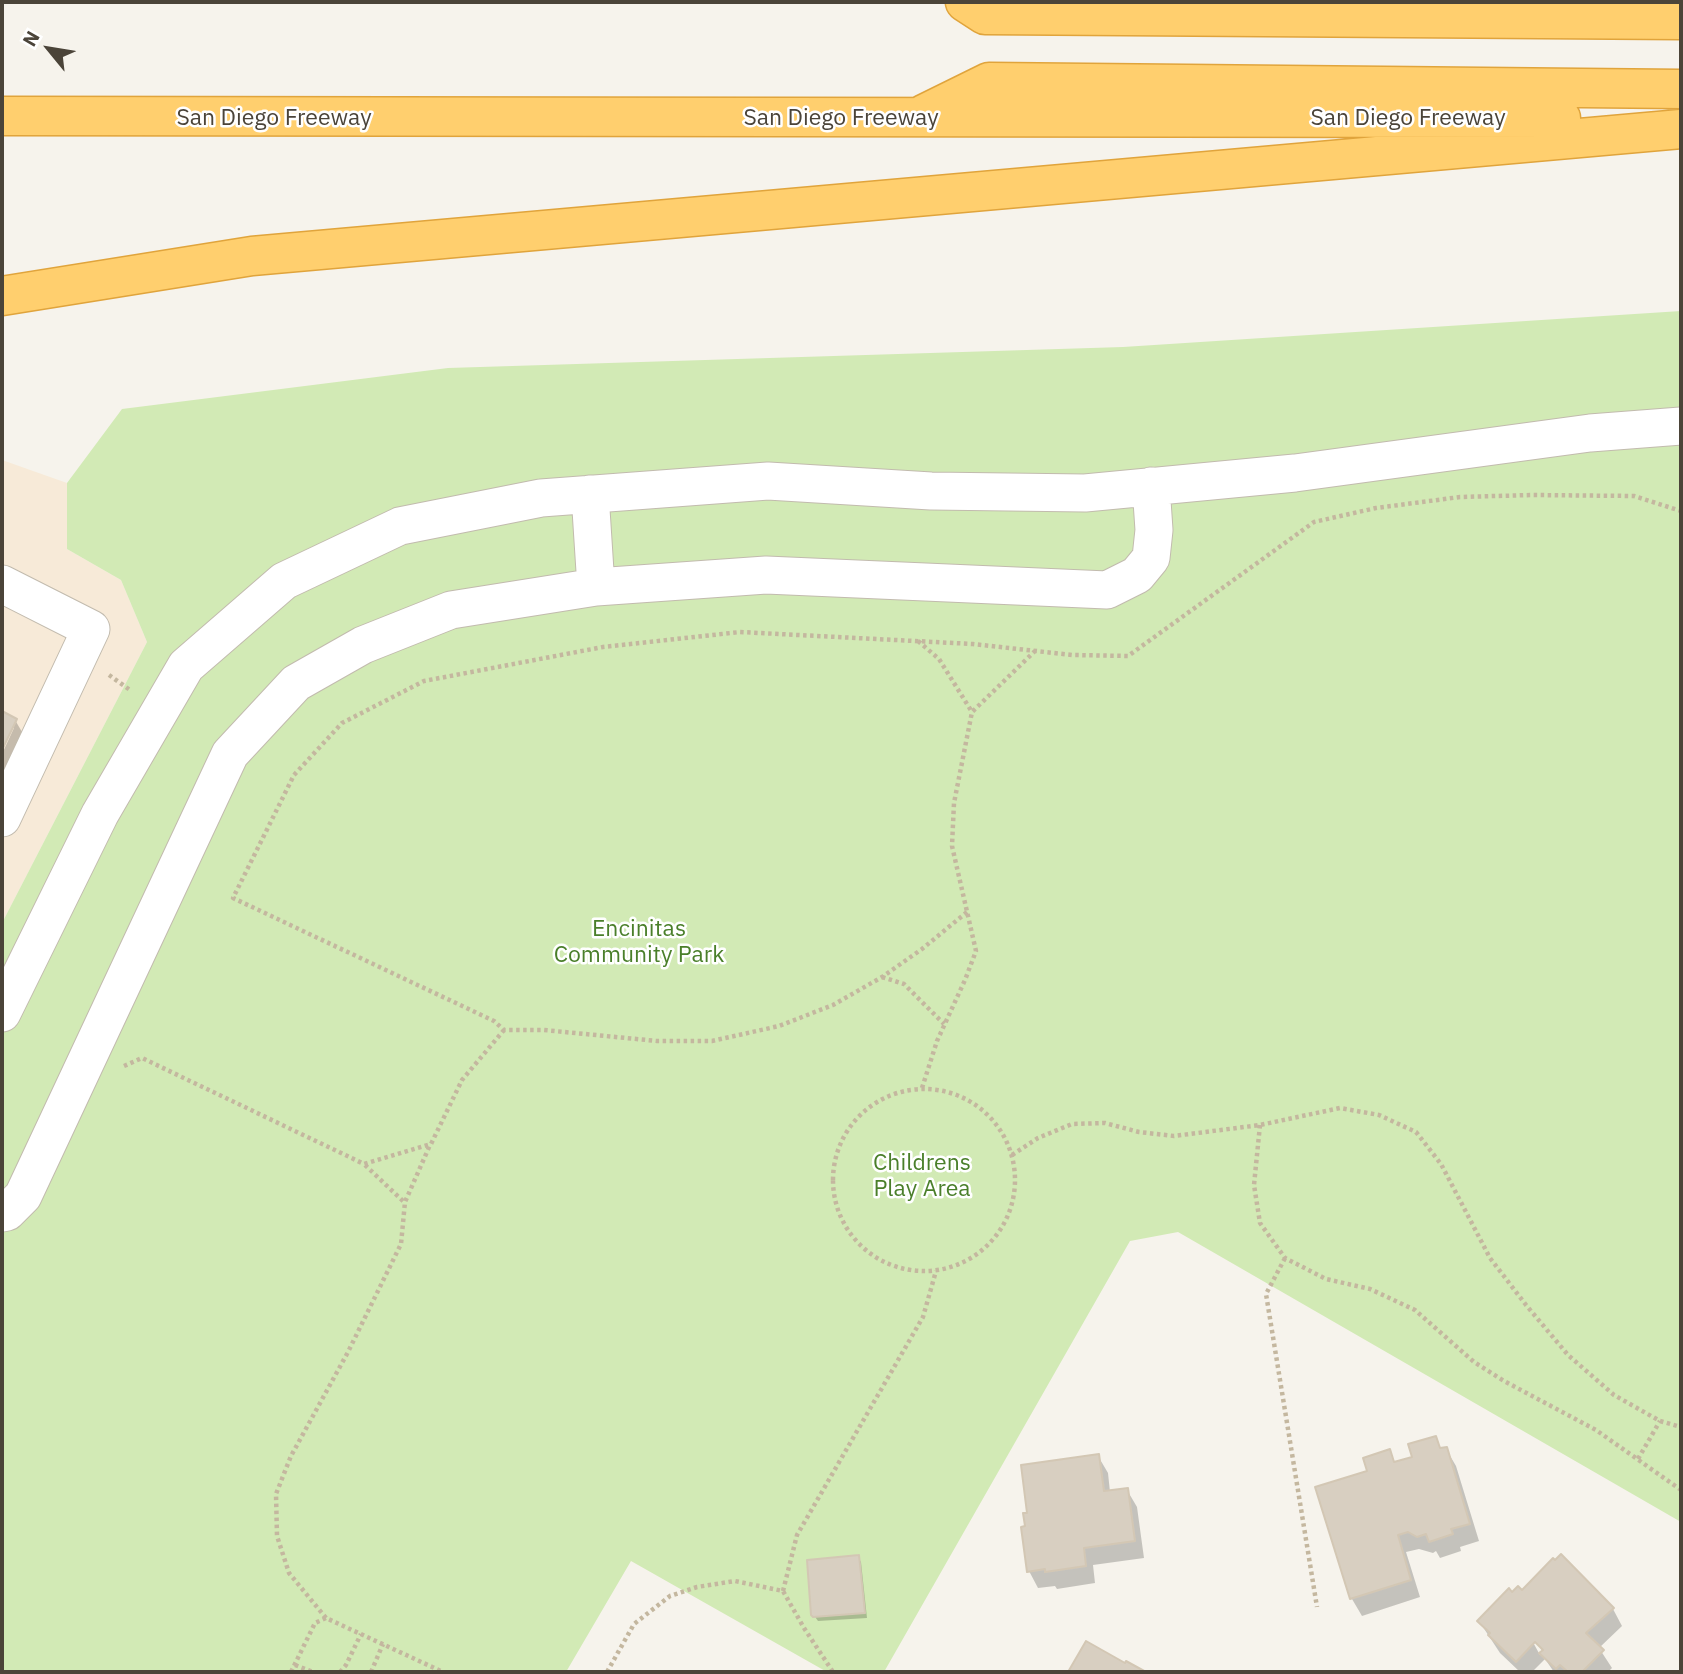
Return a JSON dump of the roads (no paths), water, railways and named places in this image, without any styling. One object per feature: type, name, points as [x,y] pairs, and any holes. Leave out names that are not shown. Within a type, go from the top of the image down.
[{"type":"highway","points":[[965,2],[985,15],[1681,20]]},
{"type":"highway","points":[[916,118],[989,82],[1681,89]]},
{"type":"highway","name":"San Diego Freeway","points":[[2,116],[1681,117]]},
{"type":"highway","points":[[2,296],[252,256],[1681,130]]},
{"type":"lane","points":[[2,1013],[100,814],[186,666],[284,581],[400,526],[541,498],[768,481],[931,491],[1085,493],[1295,473],[1590,433],[1681,426]]},
{"type":"lane","points":[[2,1213],[8,1212],[23,1196],[230,754],[296,684],[363,645],[451,610],[596,587],[766,575],[1107,590],[1137,575],[1151,558],[1154,530],[1151,486]]},
{"type":"lane","points":[[590,494],[596,587]]},
{"type":"lane","points":[[2,584],[91,629],[2,818]]},
{"type":"park label","name":"Encinitas Community Park","points":[[639,942]]},
{"type":"park label","name":"Childrens Play Area","points":[[922,1176]]}]
